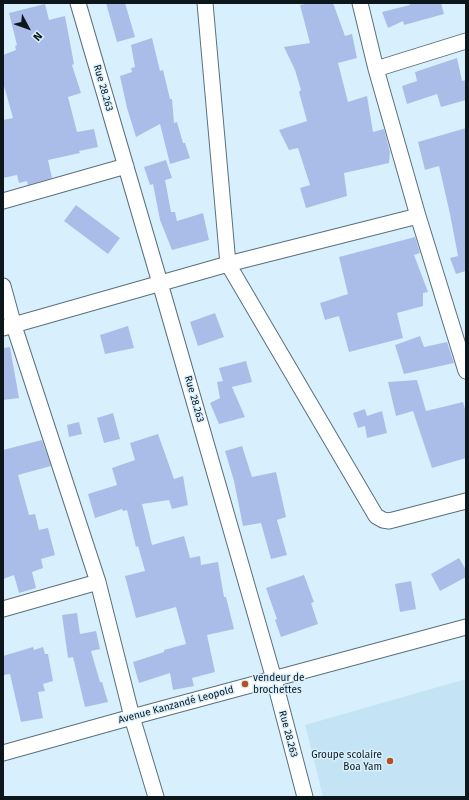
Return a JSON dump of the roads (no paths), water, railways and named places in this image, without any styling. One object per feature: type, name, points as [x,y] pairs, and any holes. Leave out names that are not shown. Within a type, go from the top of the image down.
[{"type":"street","name":"Rue 28.263","points":[[78,3],[274,679],[305,797]]},
{"type":"street","points":[[205,3],[228,264],[376,516],[383,520],[389,521],[466,501]]},
{"type":"street","points":[[360,3],[376,69],[418,216],[466,368]]},
{"type":"street","points":[[376,69],[466,41]]},
{"type":"street","points":[[3,201],[126,166]]},
{"type":"street","points":[[8,327],[228,264],[418,216]]},
{"type":"street","points":[[3,286],[8,327],[98,582],[132,717],[156,797]]},
{"type":"street","points":[[3,609],[98,582]]},
{"type":"street","name":"Avenue Kanzandé Leopold","points":[[3,753],[466,627]]},
{"type":"place","name":"vendeur de brochettes","points":[[245,684]]},
{"type":"place","name":"Groupe scolaire Boa Yam","points":[[390,761]]}]
